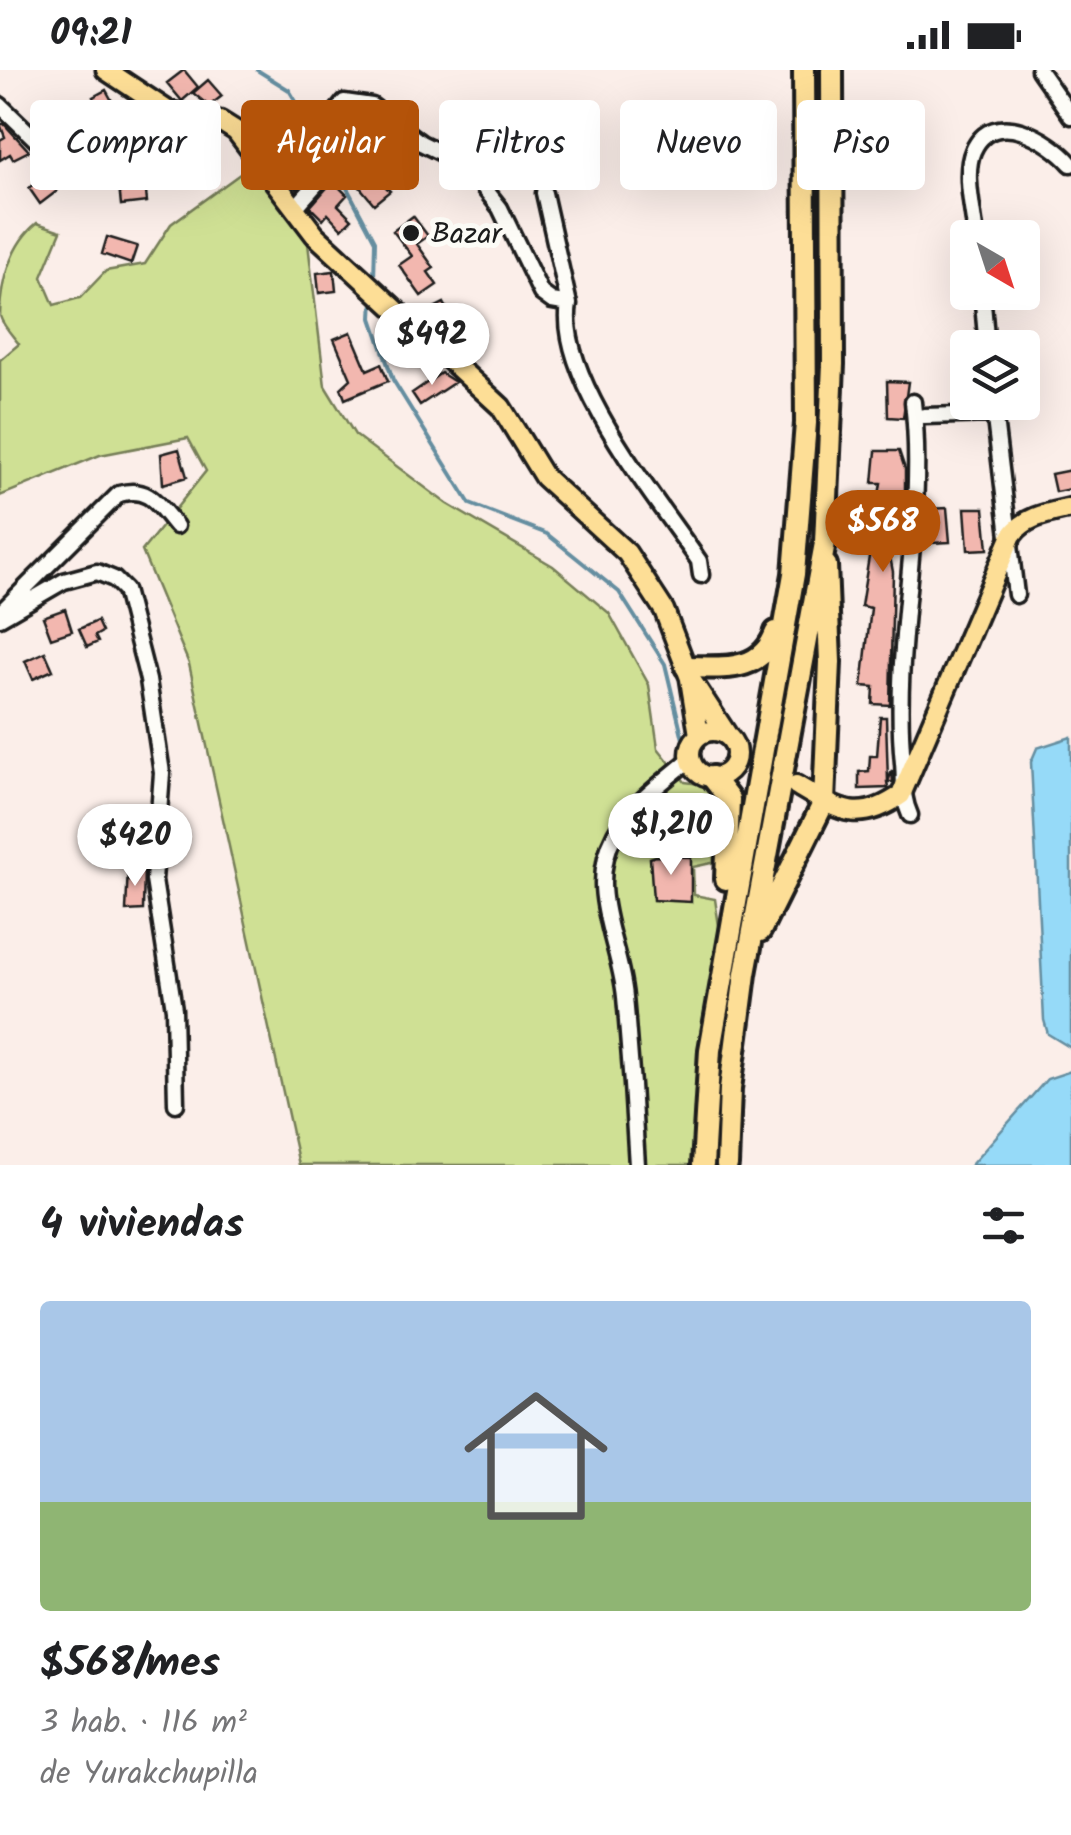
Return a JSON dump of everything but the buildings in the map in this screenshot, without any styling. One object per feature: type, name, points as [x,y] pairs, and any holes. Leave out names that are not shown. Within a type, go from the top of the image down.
[{"type":"highway","points":[[703,1165],[707,1074],[803,496],[804,70]]},
{"type":"highway","points":[[751,947],[824,802],[830,662],[825,543],[834,349],[832,70]]},
{"type":"highway","points":[[727,1165],[732,1066],[825,543]]},
{"type":"highway","points":[[688,672],[734,668],[752,662],[772,642],[790,592]]},
{"type":"highway","points":[[712,777],[729,799],[724,969]]},
{"type":"main road","points":[[106,70],[168,110],[220,121],[236,131],[294,210],[373,290],[502,407],[544,477],[626,553],[664,610],[688,672],[744,757],[726,773],[712,777],[698,772],[690,759],[691,746],[699,736],[714,730],[728,736]]},
{"type":"main road","points":[[796,785],[839,810],[871,812],[901,795],[1020,525],[1071,508]]},
{"type":"main road","points":[[688,672],[699,736]]},
{"type":"street","points":[[1039,70],[1071,116]]},
{"type":"street","points":[[294,210],[346,147],[336,112],[344,102],[355,100],[372,106],[421,142],[456,160],[500,208],[541,293],[552,302],[568,304]]},
{"type":"street","points":[[0,105],[30,134]]},
{"type":"street","points":[[974,220],[970,166],[974,149],[983,138],[1001,129],[1038,136],[1070,163],[1071,173]]},
{"type":"street","points":[[544,193],[568,304],[569,344],[597,407],[699,561],[701,575]]},
{"type":"street","points":[[910,815],[901,795],[900,674],[916,508],[912,402]]},
{"type":"street","points":[[924,416],[950,413]]},
{"type":"street","points":[[994,420],[1007,548],[1016,595]]},
{"type":"street","points":[[0,615],[119,494],[135,490],[148,494],[176,526]]},
{"type":"street","points":[[0,615],[64,581],[97,572],[114,579],[125,590],[148,680],[162,773],[154,880],[174,1009],[176,1104]]},
{"type":"street","points":[[636,1165],[625,992],[605,915],[602,881],[613,837],[624,818],[690,759]]},
{"type":"green space","points":[[241,173],[241,190],[270,190],[307,235],[325,386],[355,435],[447,504],[553,566],[609,613],[649,685],[658,748],[685,782],[708,785],[721,797],[716,862],[693,867],[694,895],[715,899],[719,926],[697,1165],[299,1165],[189,664],[142,551],[206,471],[188,438],[100,455],[0,496],[0,360],[19,344],[1,320],[1,303],[9,264],[28,231],[37,223],[61,231],[42,277],[54,305],[80,298],[106,271],[145,264],[171,224]]},
{"type":"water","points":[[1071,737],[1071,1048],[1048,1034],[1044,1020],[1031,762],[1037,748]]},
{"type":"water","points":[[1071,1071],[1071,1165],[971,1165],[1047,1079]]},
{"type":"waterway","points":[[257,70],[289,90],[295,100]]},
{"type":"waterway","points":[[348,190],[375,241],[374,280]]},
{"type":"waterway","points":[[373,299],[372,318],[393,380],[470,504],[547,534],[619,592],[665,664],[683,739]]},
{"type":"place","name":"Bazar","points":[[411,233]]}]
